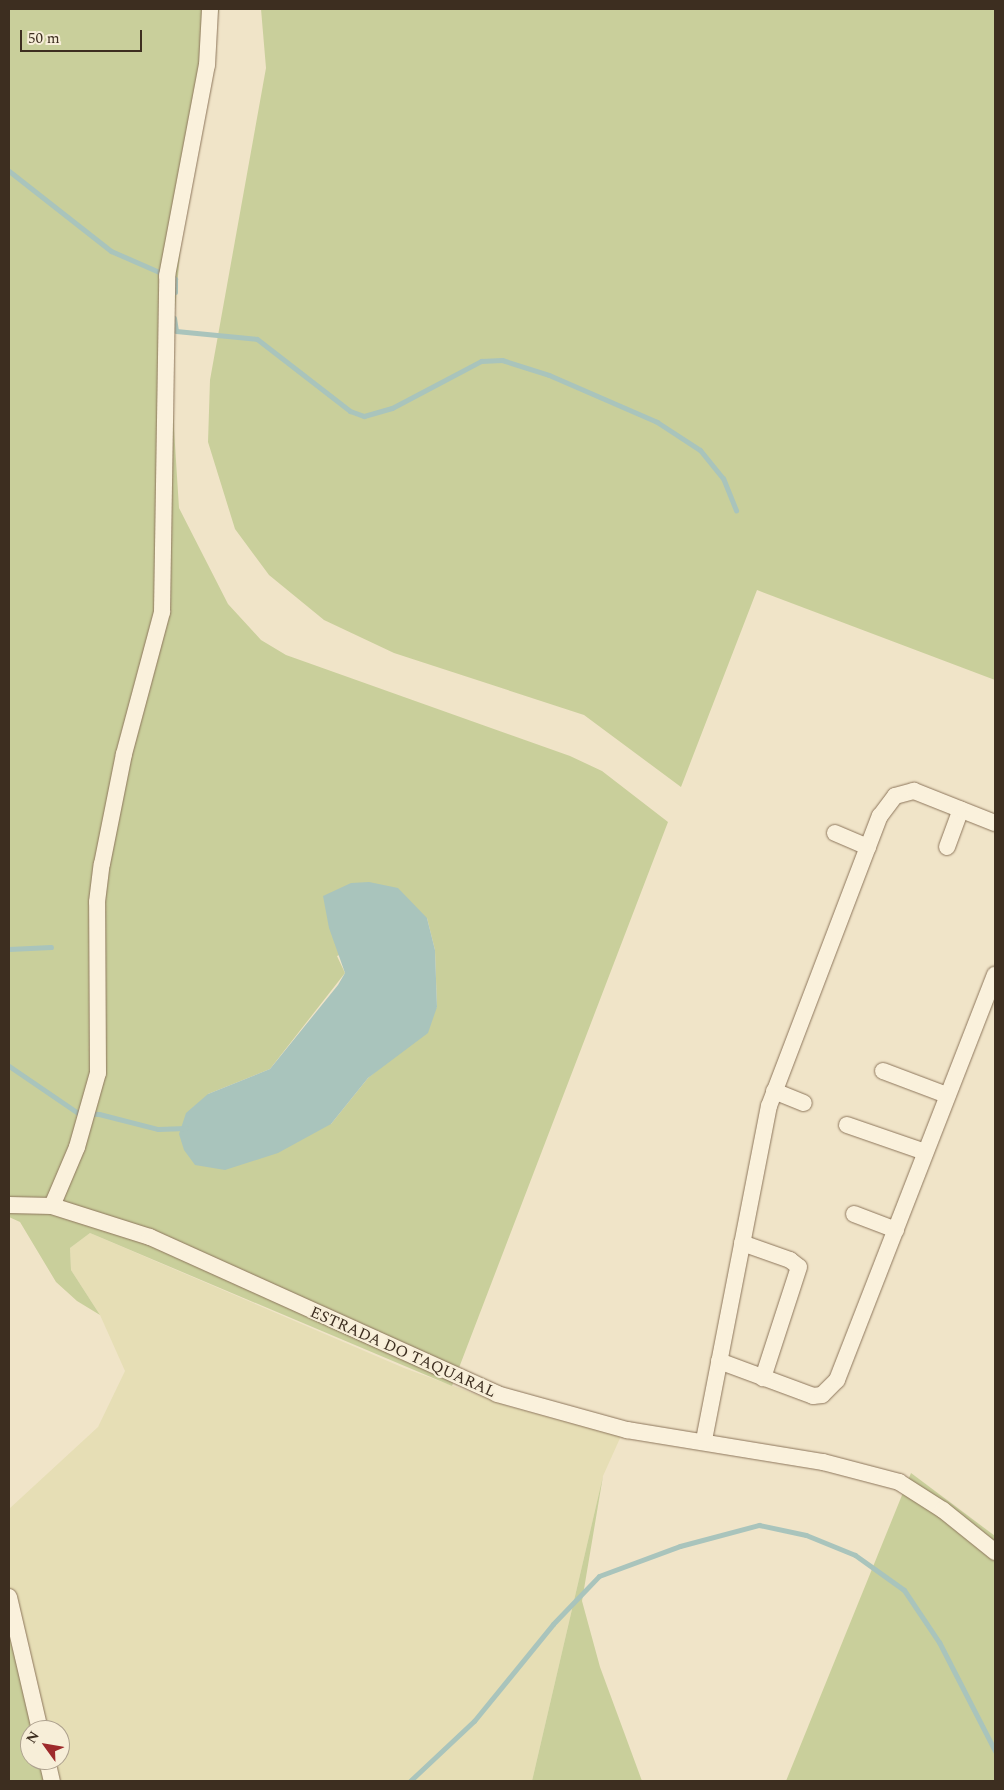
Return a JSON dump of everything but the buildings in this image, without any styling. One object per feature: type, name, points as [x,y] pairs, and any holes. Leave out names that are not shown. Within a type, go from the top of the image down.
[{"type":"street","points":[[52,1206],[78,1147],[98,1074],[97,902],[102,864],[124,754],[162,612],[167,276],[207,65],[210,9]]},
{"type":"street","points":[[704,1440],[774,1091],[884,808],[902,792],[920,792],[995,823]]},
{"type":"street","points":[[947,847],[961,809]]},
{"type":"street","points":[[835,833],[868,847]]},
{"type":"street","points":[[719,1361],[813,1396],[830,1389],[842,1369],[995,975]]},
{"type":"street","points":[[883,1071],[947,1095]]},
{"type":"street","points":[[774,1091],[804,1104]]},
{"type":"street","points":[[847,1125],[926,1152]]},
{"type":"street","name":"ESTRADA DO TAQUARAL","points":[[9,1205],[52,1206],[150,1237],[497,1394],[627,1430],[704,1440],[857,1469],[899,1482],[943,1510],[995,1552]]},
{"type":"street","points":[[854,1214],[896,1230]]},
{"type":"street","points":[[742,1243],[790,1260],[799,1267],[763,1378]]},
{"type":"street","points":[[9,1596],[38,1720]]},
{"type":"shaded area","points":[[90,1233],[404,1368],[511,1407],[621,1436],[603,1476],[532,1781],[54,1781],[51,1770],[70,1770],[70,1720],[40,1720],[9,1589],[9,1509],[98,1427],[125,1371],[100,1315],[71,1270],[70,1248]]},
{"type":"green space","points":[[9,9],[219,9],[181,242],[170,366],[179,508],[228,604],[261,640],[286,655],[570,756],[602,771],[668,822],[452,1386],[90,1233],[70,1248],[71,1270],[100,1315],[77,1301],[56,1282],[20,1222],[9,1217]],"holes":[[[427,918],[435,950],[437,1007],[394,1056],[368,1078],[331,1124],[208,1094],[270,1069],[345,973],[337,956]]]},
{"type":"green space","points":[[261,9],[995,9],[995,680],[757,590],[681,787],[584,715],[394,653],[324,620],[269,575],[235,529],[208,442],[210,380],[266,68]]},
{"type":"green space","points":[[911,1473],[995,1536],[995,1781],[786,1781]]},
{"type":"green space","points":[[603,1476],[582,1601],[600,1667],[642,1781],[532,1781]]},
{"type":"green space","points":[[9,1589],[40,1720],[20,1720],[20,1770],[51,1770],[54,1781],[9,1781]]},
{"type":"water","points":[[369,882],[398,888],[427,918],[435,950],[437,1007],[428,1033],[368,1078],[331,1124],[278,1153],[225,1170],[195,1165],[184,1150],[179,1134],[186,1113],[208,1094],[270,1069],[338,985],[345,973],[329,928],[323,896],[351,883]]},
{"type":"waterway","points":[[9,171],[111,251],[175,279],[175,292]]},
{"type":"waterway","points":[[174,318],[176,331],[257,339],[350,411],[364,416],[392,408],[481,361],[502,360],[549,375],[657,422],[700,450],[723,478],[736,511]]},
{"type":"waterway","points":[[9,949],[51,947]]},
{"type":"waterway","points":[[9,1066],[78,1113],[99,1114],[158,1129],[186,1128]]},
{"type":"waterway","points":[[410,1781],[474,1721],[553,1624],[599,1576],[680,1546],[759,1525],[806,1535],[855,1555],[904,1590],[939,1642],[995,1751]]}]
